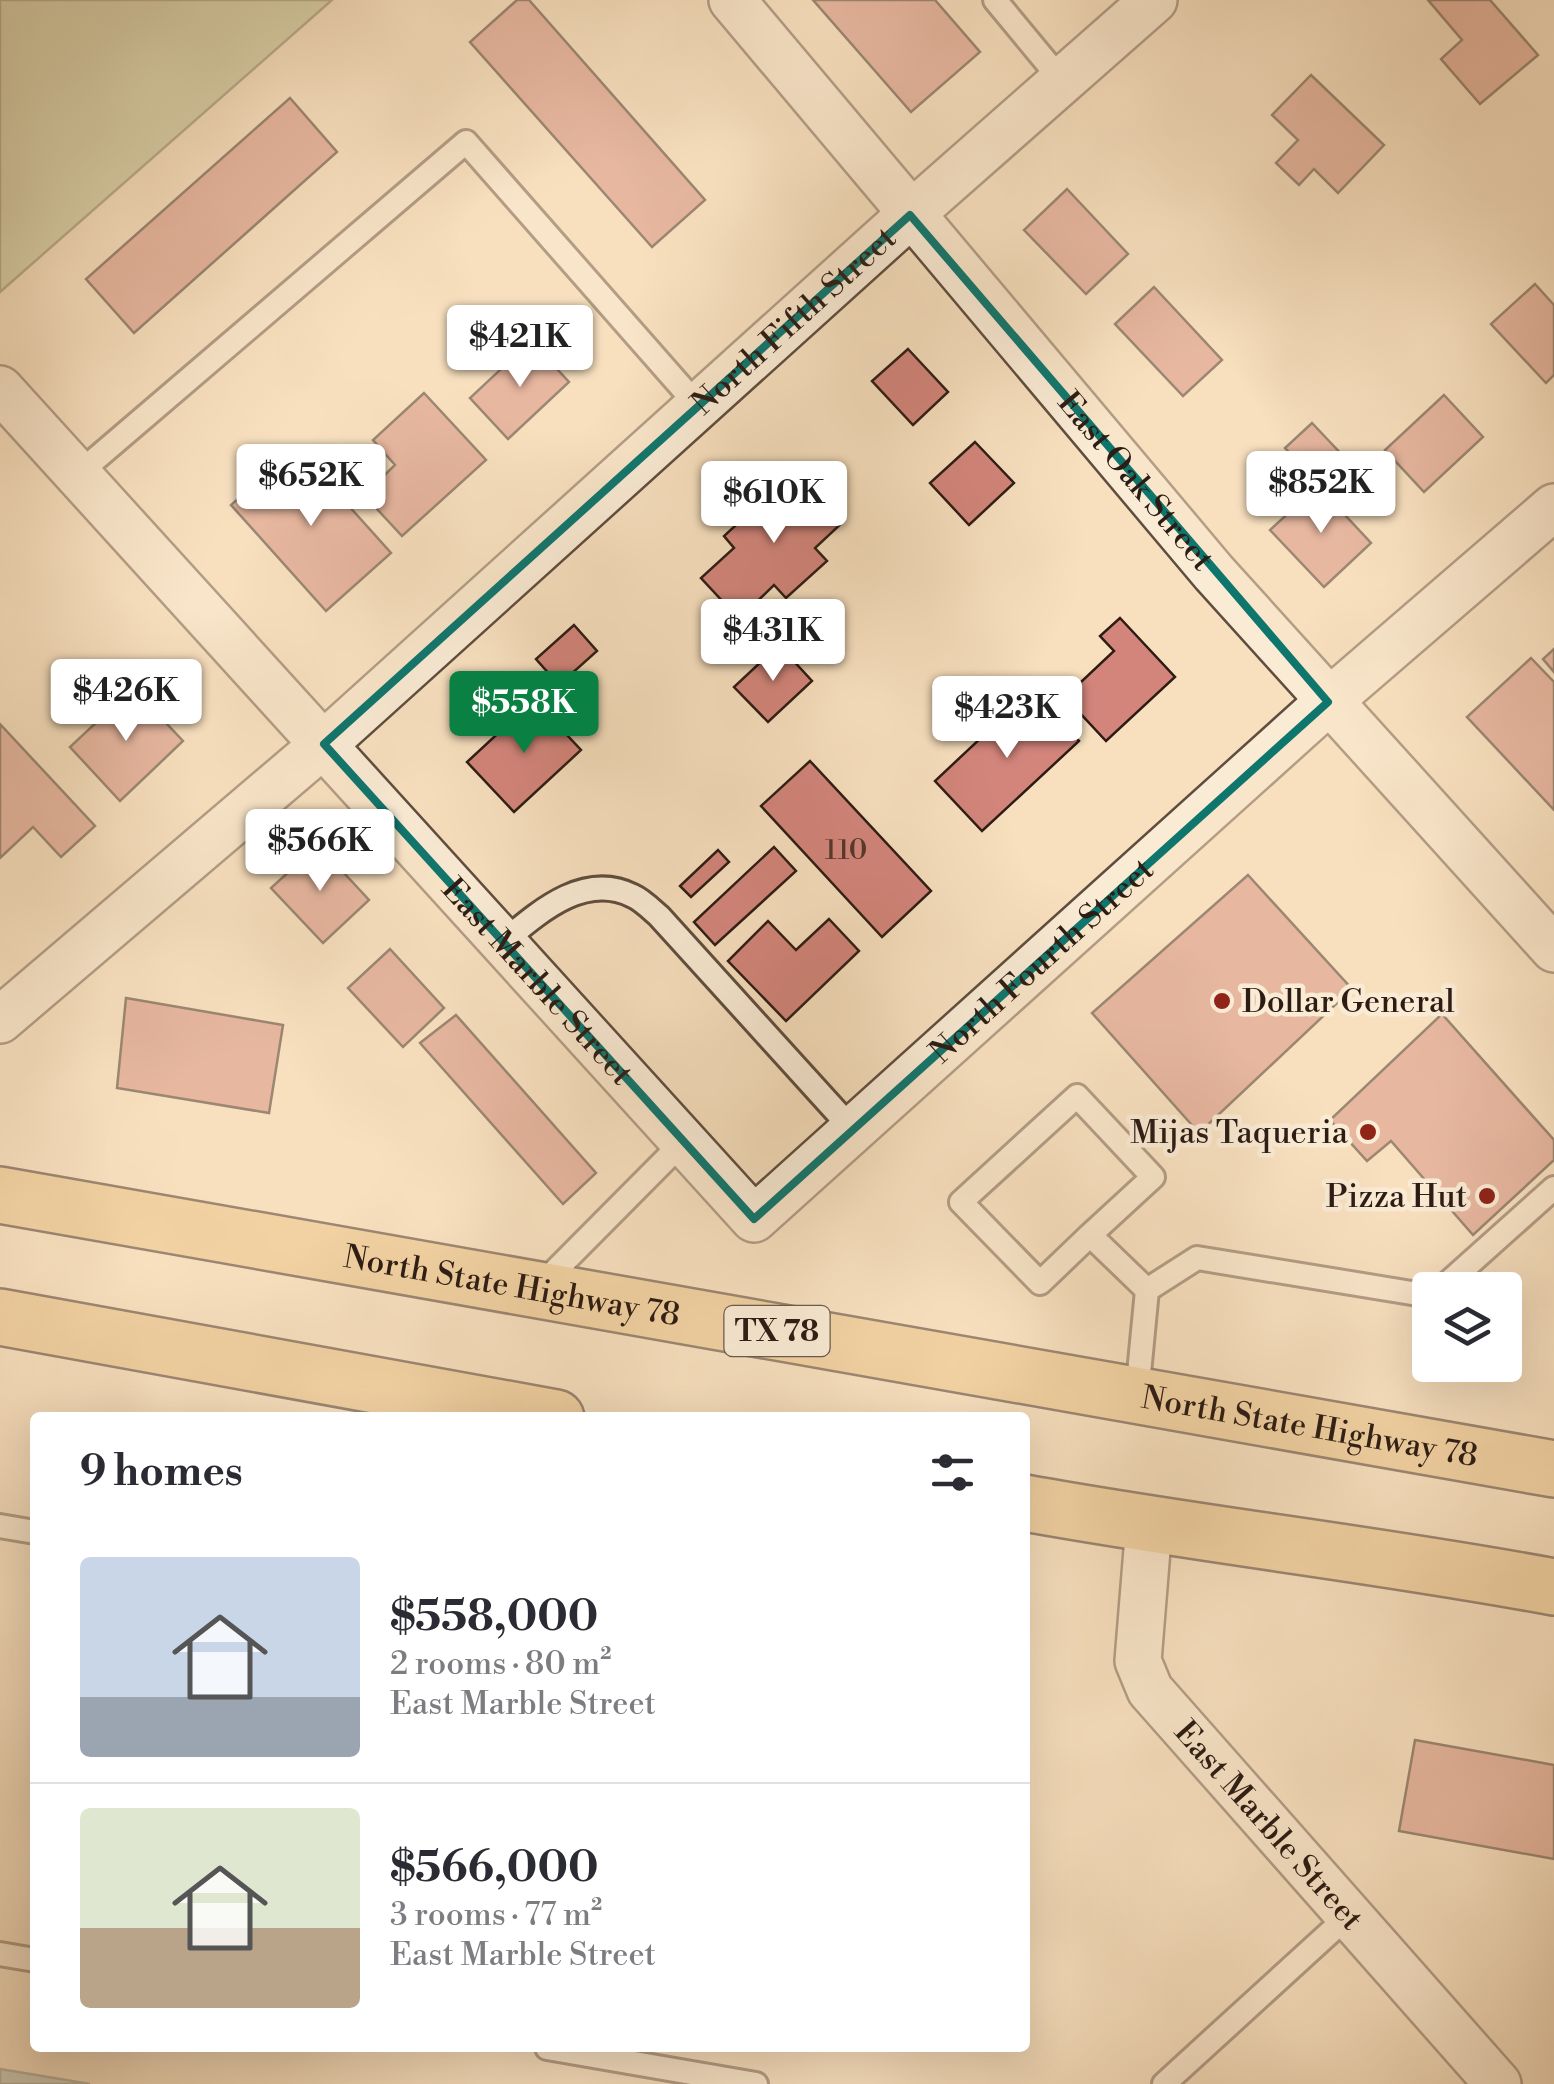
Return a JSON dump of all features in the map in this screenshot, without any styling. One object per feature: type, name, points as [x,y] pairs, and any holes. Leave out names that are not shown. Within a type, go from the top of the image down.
[{"type":"main road","name":"North State Highway 78","points":[[4,1193],[1554,1468]]},
{"type":"main road","points":[[0,1317],[523,1412]]},
{"type":"main road","points":[[1030,1503],[1554,1587]]},
{"type":"street","name":"East Oak Street","points":[[732,0],[1214,573],[1554,949]]},
{"type":"street","name":"North Fifth Street","points":[[0,1020],[324,744],[1154,0]]},
{"type":"street","name":"East Marble Street","points":[[0,389],[754,1219]]},
{"type":"street","name":"North Fourth Street","points":[[754,1219],[1328,702],[1554,507]]},
{"type":"street","name":"East Marble Street","points":[[1150,1525],[1138,1661],[1150,1690],[1498,2084]]},
{"type":"lane","points":[[995,0],[1062,81]]},
{"type":"lane","points":[[78,474],[466,142],[698,406]]},
{"type":"lane","points":[[503,942],[542,910],[574,893],[602,888],[632,895],[659,916],[853,1130]]},
{"type":"lane","points":[[1077,1096],[1153,1177],[1090,1235],[1040,1283],[961,1202],[1077,1096]]},
{"type":"lane","points":[[536,1290],[684,1141]]},
{"type":"lane","points":[[1460,1272],[1554,1188]]},
{"type":"lane","points":[[1090,1235],[1147,1290]]},
{"type":"lane","points":[[1147,1290],[1197,1258],[1412,1293]]},
{"type":"lane","points":[[1136,1394],[1147,1290]]},
{"type":"lane","points":[[0,1526],[30,1531]]},
{"type":"lane","points":[[1164,2084],[1348,1916]]},
{"type":"lane","points":[[0,1954],[30,1959]]},
{"type":"lane","points":[[570,2052],[756,2084]]},
{"type":"highlighted area","points":[[910,215],[1328,702],[754,1219],[324,744]]},
{"type":"green space","points":[[0,0],[332,0],[0,292]]},
{"type":"water","points":[[0,2069],[90,2084],[0,2084]]},
{"type":"building","points":[[517,0],[529,0],[705,200],[652,247],[470,42]]},
{"type":"building","points":[[813,0],[935,0],[980,52],[911,112]]},
{"type":"building","points":[[1428,0],[1490,0],[1538,55],[1480,104],[1441,59],[1462,40]]},
{"type":"building","points":[[1311,75],[1384,145],[1338,193],[1314,169],[1299,185],[1276,163],[1298,140],[1272,115]]},
{"type":"building","points":[[290,98],[337,152],[134,333],[86,279]]},
{"type":"building","points":[[1067,189],[1128,254],[1086,294],[1024,230]]},
{"type":"building","points":[[1535,284],[1554,305],[1554,375],[1546,383],[1491,324]]},
{"type":"building","points":[[1154,287],[1222,360],[1183,396],[1115,324]]},
{"type":"building","points":[[531,341],[569,382],[508,439],[470,398]]},
{"type":"building","points":[[908,349],[948,392],[913,425],[872,381]]},
{"type":"building","points":[[424,393],[486,460],[402,536],[364,495],[395,465],[373,440]]},
{"type":"building","points":[[1444,395],[1483,437],[1424,492],[1385,450]]},
{"type":"building","points":[[1312,423],[1346,459],[1320,484],[1285,448]]},
{"type":"building","points":[[975,442],[1014,483],[969,525],[930,483]]},
{"type":"building","points":[[296,447],[391,553],[326,611],[231,505]]},
{"type":"building","points":[[796,470],[844,521],[815,548],[827,561],[786,598],[774,585],[739,619],[701,578],[734,548],[724,536]]},
{"type":"building","points":[[1318,486],[1371,543],[1324,587],[1270,530]]},
{"type":"building","points":[[1120,618],[1175,677],[1106,741],[1065,697],[1114,651],[1100,636]]},
{"type":"building","points":[[574,625],[597,651],[559,685],[536,659]]},
{"type":"building","points":[[779,645],[812,681],[768,722],[734,687]]},
{"type":"building","points":[[1554,649],[1554,672],[1543,659]]},
{"type":"building","points":[[1531,658],[1554,682],[1554,810],[1467,717]]},
{"type":"building","points":[[133,688],[183,741],[120,801],[70,747]]},
{"type":"building","points":[[1032,690],[1079,741],[982,831],[935,781]]},
{"type":"building","points":[[534,700],[581,750],[514,812],[467,762]]},
{"type":"building","points":[[0,724],[95,826],[61,857],[33,827],[0,858]]},
{"type":"building","points":[[810,761],[931,891],[882,937],[761,806]]},
{"type":"building","points":[[318,845],[369,900],[323,943],[271,888]]},
{"type":"building","points":[[774,847],[796,871],[715,945],[694,922]]},
{"type":"building","points":[[718,850],[729,862],[691,897],[680,886]]},
{"type":"building","name":"Dollar General","points":[[1248,875],[1352,989],[1199,1133],[1092,1013]]},
{"type":"building","points":[[829,919],[859,951],[786,1021],[728,961],[768,921],[796,950]]},
{"type":"building","points":[[390,949],[444,1008],[403,1047],[348,988]]},
{"type":"building","points":[[126,998],[283,1025],[269,1113],[117,1088]]},
{"type":"building","points":[[1442,1014],[1554,1140],[1554,1160],[1473,1235],[1391,1141],[1367,1161],[1330,1120]]},
{"type":"building","points":[[456,1015],[596,1173],[563,1204],[420,1043]]},
{"type":"building","points":[[1415,1740],[1554,1765],[1554,1859],[1399,1831]]},
{"type":"place","name":"Dollar General","points":[[1222,1001]]},
{"type":"place","name":"Mijas Taqueria","points":[[1368,1132]]},
{"type":"place","name":"Pizza Hut","points":[[1487,1196]]}]
